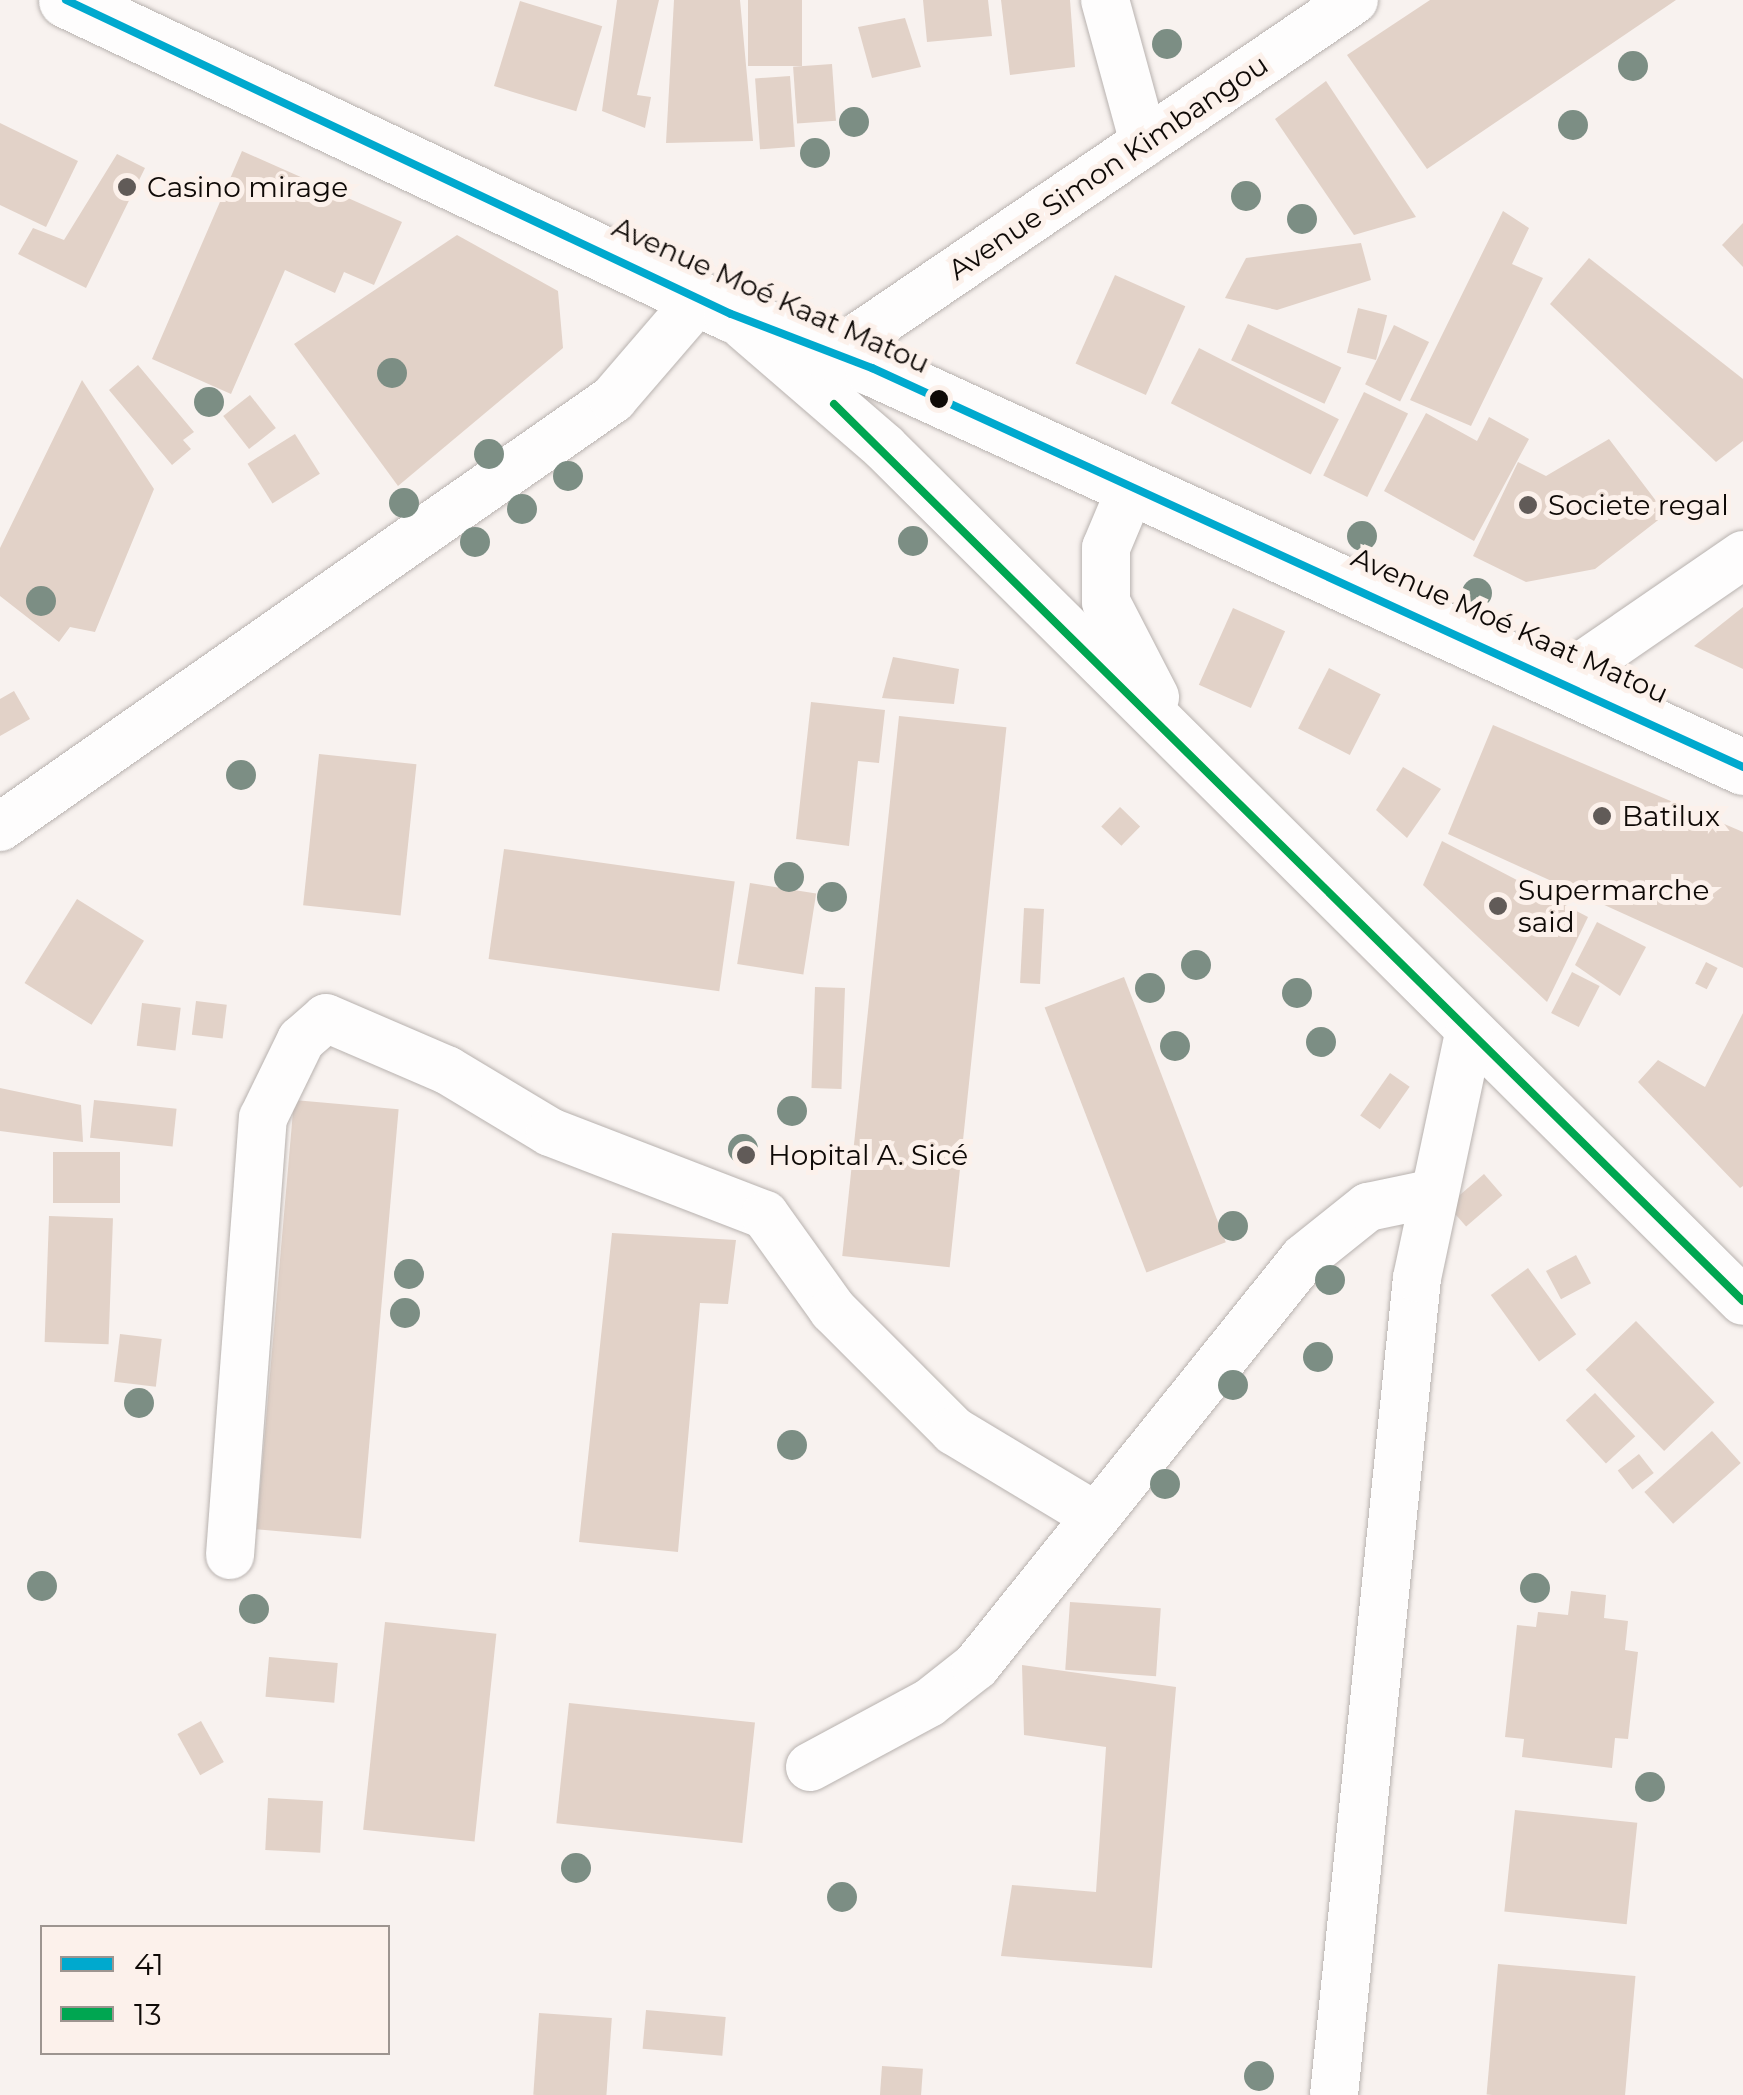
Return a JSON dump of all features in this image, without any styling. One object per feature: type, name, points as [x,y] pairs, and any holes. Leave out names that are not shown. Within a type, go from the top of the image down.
[{"type":"main road","name":"Avenue Moé Kaat Matou","points":[[66,0],[715,307],[1132,486],[1743,767]]},
{"type":"main road","name":"Avenue Moé Kaat Matou","points":[[130,0],[861,335],[1743,730]]},
{"type":"street","points":[[1105,0],[1144,142]]},
{"type":"street","name":"Avenue Simon Kimbangou","points":[[861,335],[1354,0]]},
{"type":"street","points":[[0,827],[613,399],[715,307],[884,447],[1469,1034],[1743,1302]]},
{"type":"street","points":[[1132,486],[1106,548],[1106,602],[1117,637],[1192,754]]},
{"type":"street","points":[[1589,660],[1743,555]]},
{"type":"street","points":[[230,1555],[262,1118],[301,1040],[326,1018],[447,1070],[550,1132],[765,1214],[834,1310],[954,1431],[1094,1516]]},
{"type":"street","points":[[1334,2095],[1417,1278],[1469,1034]]},
{"type":"street","points":[[810,1767],[929,1703],[976,1666],[1304,1258],[1368,1207],[1435,1193]]},
{"type":"building","points":[[617,0],[659,0],[637,95],[651,97],[645,128],[602,111]]},
{"type":"building","points":[[674,0],[740,0],[753,141],[666,143]]},
{"type":"building","points":[[748,0],[802,0],[802,66],[748,66]]},
{"type":"building","points":[[923,0],[988,0],[992,36],[927,42]]},
{"type":"building","points":[[1001,0],[1070,0],[1075,67],[1010,75]]},
{"type":"building","points":[[1430,0],[1676,0],[1427,169],[1347,55]]},
{"type":"building","points":[[520,1],[602,26],[576,111],[494,86]]},
{"type":"building","points":[[905,18],[921,67],[872,78],[858,27]]},
{"type":"building","points":[[832,64],[836,121],[797,124],[793,67]]},
{"type":"building","points":[[790,76],[795,147],[760,149],[755,78]]},
{"type":"building","points":[[1326,81],[1416,217],[1354,235],[1275,119]]},
{"type":"building","points":[[0,123],[78,161],[46,227],[0,205]]},
{"type":"building","points":[[242,151],[402,222],[374,285],[344,272],[335,293],[285,270],[231,394],[152,359]]},
{"type":"building","points":[[117,154],[145,168],[86,288],[18,254],[33,228],[64,240]]},
{"type":"building","points":[[1503,211],[1529,228],[1512,264],[1543,278],[1471,426],[1410,400]]},
{"type":"building","points":[[1743,223],[1743,267],[1722,245]]},
{"type":"building","points":[[457,235],[558,291],[563,348],[398,486],[294,344]]},
{"type":"building","points":[[1361,243],[1371,280],[1277,310],[1225,298],[1246,258]]},
{"type":"building","points":[[1589,258],[1743,379],[1743,441],[1716,462],[1550,304]]},
{"type":"building","points":[[1115,275],[1185,306],[1146,395],[1076,364]]},
{"type":"building","points":[[1358,308],[1387,315],[1376,360],[1347,353]]},
{"type":"building","points":[[1248,324],[1341,368],[1324,404],[1231,360]]},
{"type":"building","points":[[1394,325],[1429,342],[1400,401],[1365,384]]},
{"type":"building","points":[[1199,348],[1339,419],[1311,475],[1171,403]]},
{"type":"building","points":[[138,365],[194,432],[183,440],[191,449],[172,465],[109,390]]},
{"type":"building","points":[[82,380],[154,489],[95,632],[70,627],[59,642],[0,596],[0,548]]},
{"type":"building","points":[[1364,392],[1408,413],[1367,497],[1323,476]]},
{"type":"building","points":[[250,395],[276,428],[249,449],[223,416]]},
{"type":"building","points":[[1426,413],[1477,441],[1489,417],[1529,439],[1474,541],[1384,491]]},
{"type":"building","points":[[295,434],[320,474],[272,504],[248,464]]},
{"type":"building","points":[[1609,439],[1666,514],[1595,569],[1526,582],[1473,556],[1518,462],[1546,476]]},
{"type":"building","points":[[1743,607],[1743,669],[1694,646]]},
{"type":"building","points":[[1233,608],[1285,631],[1251,708],[1199,685]]},
{"type":"building","points":[[893,657],[959,669],[954,704],[882,698]]},
{"type":"building","points":[[1329,668],[1381,694],[1350,755],[1298,729]]},
{"type":"building","points":[[14,691],[30,719],[0,736],[0,699]]},
{"type":"building","points":[[811,702],[885,710],[879,763],[858,761],[849,846],[796,839]]},
{"type":"building","points":[[899,716],[1006,727],[950,1267],[842,1256]]},
{"type":"building","points":[[1493,725],[1743,832],[1743,968],[1448,834]]},
{"type":"building","points":[[319,754],[416,764],[401,915],[303,905]]},
{"type":"building","points":[[1403,767],[1441,789],[1407,838],[1376,810]]},
{"type":"building","points":[[1120,807],[1140,826],[1121,846],[1101,826]]},
{"type":"building","points":[[1442,841],[1588,917],[1547,1002],[1423,885]]},
{"type":"building","points":[[504,849],[735,881],[719,991],[489,959]]},
{"type":"building","points":[[750,883],[816,893],[803,974],[737,964]]},
{"type":"building","points":[[77,899],[144,941],[92,1025],[25,983]]},
{"type":"building","points":[[1024,908],[1044,909],[1040,984],[1020,983]]},
{"type":"building","points":[[1597,922],[1646,947],[1620,996],[1575,965]]},
{"type":"building","points":[[1706,962],[1718,968],[1707,989],[1695,983]]},
{"type":"building","points":[[1572,972],[1600,986],[1579,1027],[1551,1013]]},
{"type":"building","points":[[1124,977],[1226,1242],[1146,1273],[1045,1007]]},
{"type":"building","points":[[815,987],[845,988],[841,1089],[811,1088]]},
{"type":"building","points":[[196,1001],[227,1005],[223,1039],[192,1035]]},
{"type":"building","points":[[142,1003],[181,1008],[175,1050],[137,1046]]},
{"type":"building","points":[[1743,1013],[1740,1188],[1638,1082],[1658,1060],[1705,1087]]},
{"type":"building","points":[[1390,1073],[1410,1087],[1380,1129],[1360,1116]]},
{"type":"building","points":[[0,1088],[81,1105],[83,1142],[0,1131]]},
{"type":"building","points":[[94,1100],[177,1109],[173,1146],[90,1138]]},
{"type":"building","points":[[294,1100],[399,1109],[361,1539],[256,1529]]},
{"type":"building","points":[[53,1152],[120,1152],[120,1203],[53,1203]]},
{"type":"building","points":[[1484,1174],[1502,1195],[1466,1227],[1448,1205]]},
{"type":"building","points":[[49,1216],[113,1218],[109,1344],[45,1342]]},
{"type":"building","points":[[612,1233],[736,1240],[728,1304],[700,1303],[678,1552],[579,1542]]},
{"type":"building","points":[[1576,1255],[1591,1283],[1561,1299],[1546,1271]]},
{"type":"building","points":[[1528,1268],[1576,1334],[1539,1361],[1491,1295]]},
{"type":"building","points":[[1636,1321],[1714,1402],[1664,1451],[1586,1370]]},
{"type":"building","points":[[120,1334],[162,1339],[156,1387],[114,1382]]},
{"type":"building","points":[[1595,1393],[1635,1436],[1606,1463],[1566,1420]]},
{"type":"building","points":[[1712,1431],[1741,1463],[1673,1524],[1644,1492]]},
{"type":"building","points":[[1639,1454],[1654,1473],[1632,1490],[1618,1471]]},
{"type":"building","points":[[1571,1591],[1606,1595],[1604,1618],[1628,1621],[1625,1650],[1638,1652],[1628,1739],[1615,1738],[1612,1768],[1522,1757],[1524,1739],[1505,1737],[1517,1625],[1536,1627],[1538,1612],[1568,1615]]},
{"type":"building","points":[[1070,1602],[1161,1608],[1156,1676],[1065,1670]]},
{"type":"building","points":[[385,1622],[496,1634],[475,1842],[363,1830]]},
{"type":"building","points":[[269,1657],[338,1663],[334,1703],[266,1697]]},
{"type":"building","points":[[1022,1665],[1176,1687],[1152,1968],[1001,1956],[1012,1885],[1096,1892],[1106,1747],[1024,1735]]},
{"type":"building","points":[[569,1703],[755,1723],[742,1843],[556,1823]]},
{"type":"building","points":[[201,1721],[224,1762],[200,1775],[177,1734]]},
{"type":"building","points":[[268,1798],[323,1801],[320,1853],[265,1850]]},
{"type":"building","points":[[1515,1810],[1637,1823],[1627,1924],[1504,1911]]},
{"type":"building","points":[[1498,1964],[1635,1976],[1625,2095],[1487,2095]]},
{"type":"building","points":[[646,2010],[726,2017],[722,2056],[643,2049]]},
{"type":"building","points":[[539,2013],[612,2018],[606,2095],[533,2095]]},
{"type":"building","points":[[882,2066],[923,2069],[921,2095],[880,2095]]},
{"type":"transit line","name":"41","points":[[66,0],[731,314],[872,368],[1743,767]]},
{"type":"transit line","name":"13","points":[[834,404],[1743,1301]]},
{"type":"place","name":"Casino mirage","points":[[127,187]]},
{"type":"place","name":"Societe regal","points":[[1528,505]]},
{"type":"place","name":"Batilux","points":[[1602,816]]},
{"type":"place","name":"Supermarche said","points":[[1498,906]]},
{"type":"place","name":"Hopital A. Sicé","points":[[746,1155]]}]
